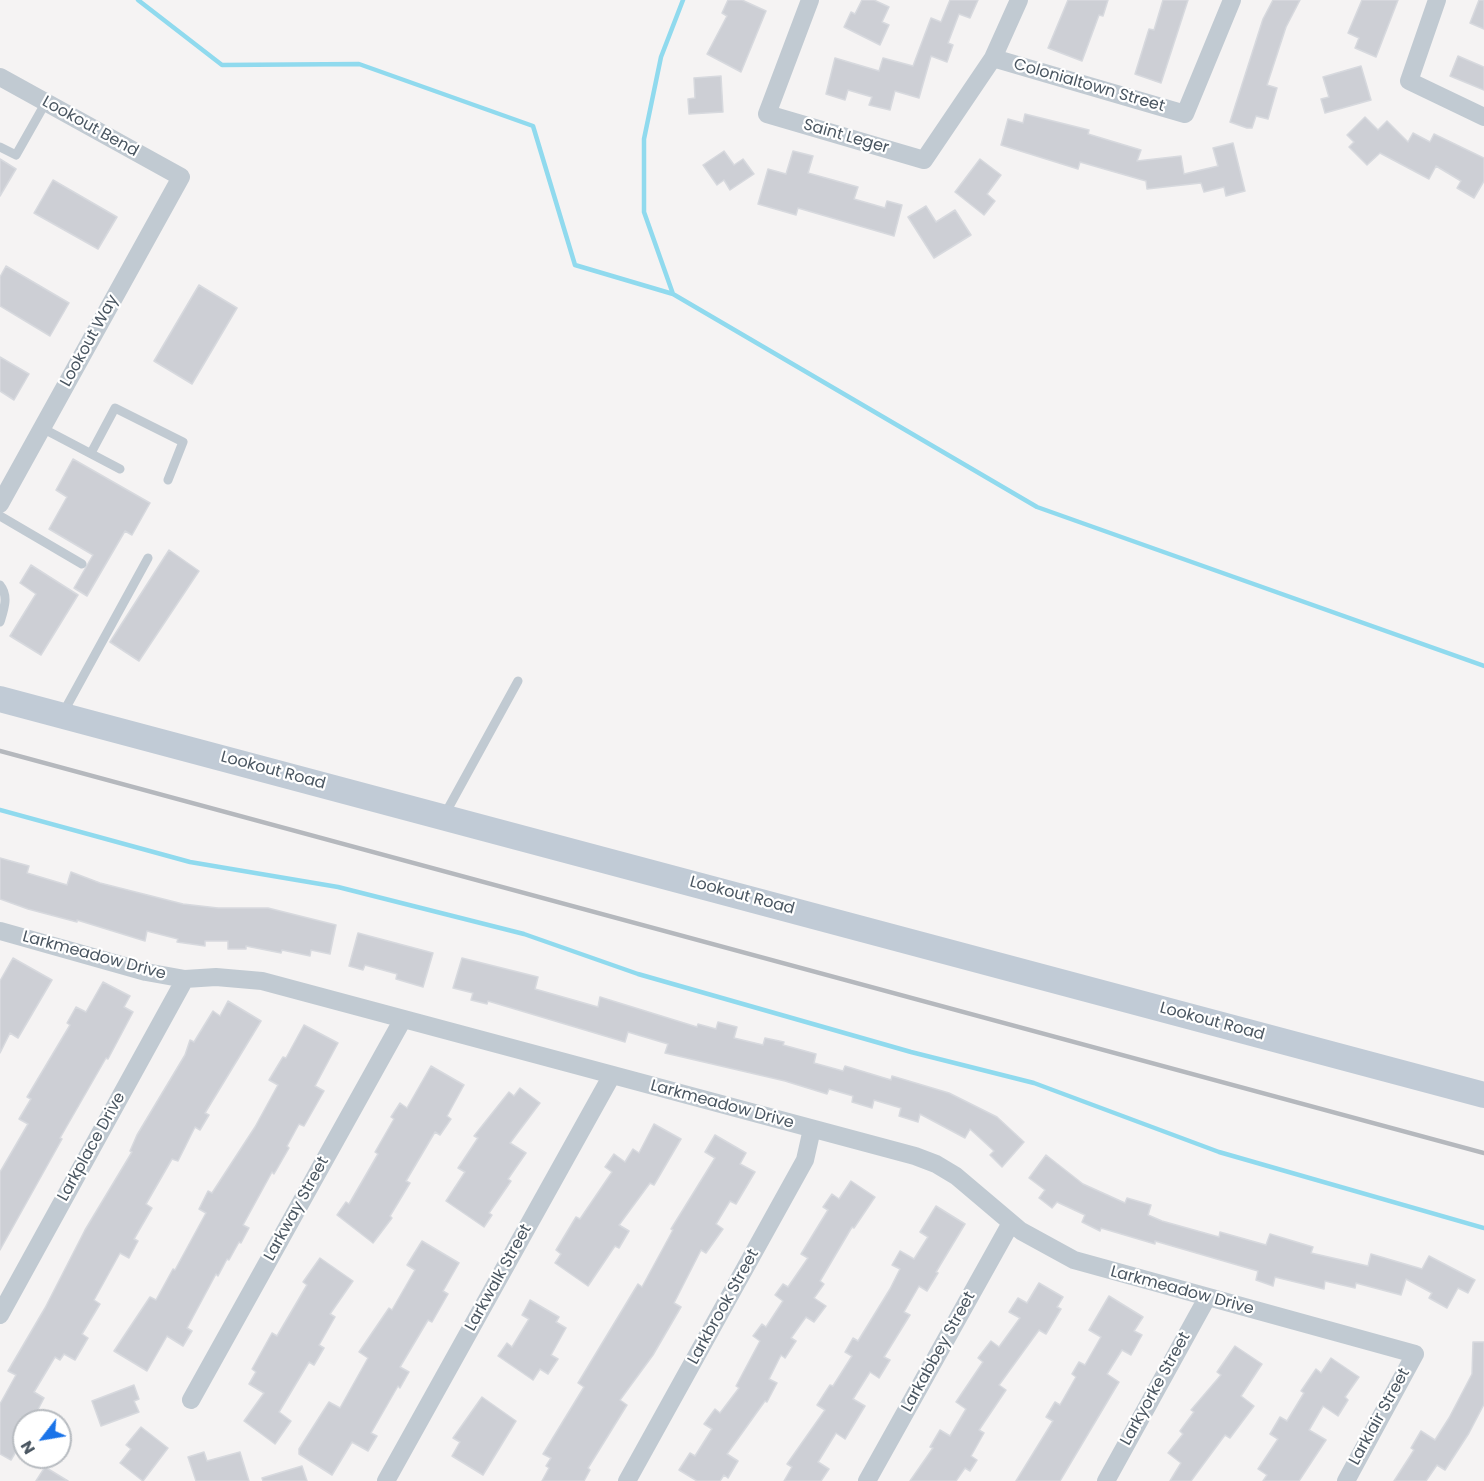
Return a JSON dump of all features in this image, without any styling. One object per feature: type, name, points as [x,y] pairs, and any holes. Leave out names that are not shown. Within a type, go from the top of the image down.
[{"type":"street","name":"Saint Leger","points":[[810,0],[768,114],[924,160],[993,58]]},
{"type":"street","points":[[993,58],[1019,0]]},
{"type":"street","name":"Colonialtown Street","points":[[993,58],[1185,114],[1232,0]]},
{"type":"street","points":[[1437,0],[1408,81],[1484,117]]},
{"type":"street","name":"Lookout Bend","points":[[0,77],[181,177]]},
{"type":"street","name":"Lookout Way","points":[[0,504],[181,177]]},
{"type":"street","name":"Lookout Road","points":[[0,699],[1484,1095]]},
{"type":"street","name":"Larkmeadow Drive","points":[[0,931],[146,972],[185,979],[216,977],[262,981],[936,1164],[971,1187],[1011,1223],[1047,1247],[1074,1260],[1415,1354]]},
{"type":"street","name":"Larkplace Drive","points":[[0,1315],[185,979]]},
{"type":"street","name":"Larkway Street","points":[[191,1400],[403,1019]]},
{"type":"street","name":"Larkwalk Street","points":[[386,1481],[612,1075]]},
{"type":"street","name":"Larkbrook Street","points":[[627,1481],[805,1160],[812,1129]]},
{"type":"street","name":"Larkabbey Street","points":[[867,1481],[1011,1223]]},
{"type":"street","name":"Larkyorke Street","points":[[1106,1481],[1207,1298]]},
{"type":"street","name":"Larklair Street","points":[[1346,1481],[1415,1354]]},
{"type":"lane","points":[[0,147],[16,155],[46,102]]},
{"type":"lane","points":[[91,453],[115,408],[183,442],[168,480]]},
{"type":"lane","points":[[42,428],[120,469]]},
{"type":"lane","points":[[0,516],[82,564]]},
{"type":"lane","points":[[62,715],[148,558]]},
{"type":"lane","points":[[0,585],[5,591],[6,602],[0,622]]},
{"type":"lane","points":[[444,817],[518,681]]},
{"type":"building","points":[[728,0],[742,0],[766,11],[741,72],[707,54],[727,16],[722,13]]},
{"type":"building","points":[[862,0],[874,0],[889,7],[882,22],[889,25],[880,45],[844,27],[851,12],[855,14]]},
{"type":"building","points":[[950,0],[978,0],[970,18],[959,14],[948,43],[953,45],[947,62],[931,56],[919,98],[895,91],[890,110],[869,105],[872,97],[848,90],[845,100],[826,94],[835,58],[879,71],[883,58],[913,66],[931,18],[941,22]]},
{"type":"building","points":[[1068,0],[1108,0],[1103,16],[1099,15],[1082,61],[1048,48]]},
{"type":"building","points":[[1163,0],[1188,0],[1161,83],[1135,74],[1149,29],[1154,30]]},
{"type":"building","points":[[1273,0],[1300,0],[1286,27],[1267,85],[1277,88],[1268,119],[1256,116],[1252,128],[1247,128],[1230,122],[1263,19]]},
{"type":"building","points":[[1362,0],[1398,0],[1376,57],[1355,48],[1359,38],[1348,33]]},
{"type":"building","points":[[1479,0],[1484,0],[1484,29],[1470,23]]},
{"type":"building","points":[[1458,56],[1484,67],[1484,90],[1450,76]]},
{"type":"building","points":[[1361,66],[1371,100],[1325,113],[1321,99],[1329,97],[1323,77]]},
{"type":"building","points":[[721,76],[723,112],[689,114],[688,99],[695,98],[694,78]]},
{"type":"building","points":[[1025,114],[1089,130],[1088,134],[1141,150],[1137,161],[1181,156],[1184,174],[1218,166],[1213,148],[1233,143],[1245,191],[1226,196],[1224,187],[1204,192],[1201,183],[1147,189],[1146,181],[1080,162],[1078,169],[1001,145],[1008,119],[1023,123]]},
{"type":"building","points":[[1365,117],[1378,130],[1387,121],[1408,142],[1413,133],[1430,142],[1434,134],[1484,158],[1484,181],[1474,198],[1457,188],[1461,181],[1436,166],[1429,179],[1380,153],[1367,165],[1349,147],[1354,142],[1347,135]]},
{"type":"building","points":[[724,151],[734,165],[743,159],[754,174],[730,190],[724,180],[717,185],[703,165]]},
{"type":"building","points":[[793,151],[813,156],[808,173],[858,187],[854,199],[885,208],[887,201],[902,205],[894,236],[798,208],[796,215],[758,204],[768,169],[786,174]]},
{"type":"building","points":[[0,159],[16,169],[0,196]]},
{"type":"building","points":[[980,159],[1001,175],[987,194],[995,201],[984,215],[955,192]]},
{"type":"building","points":[[53,180],[117,217],[98,249],[34,213]]},
{"type":"building","points":[[926,206],[936,222],[955,210],[971,235],[934,258],[908,217]]},
{"type":"building","points":[[6,266],[69,303],[50,336],[0,306],[0,277]]},
{"type":"building","points":[[199,285],[237,308],[192,384],[154,361]]},
{"type":"building","points":[[0,357],[29,374],[14,400],[0,391]]},
{"type":"building","points":[[73,459],[150,503],[132,535],[125,531],[87,596],[74,588],[93,555],[49,529],[67,497],[56,490]]},
{"type":"building","points":[[169,550],[199,571],[139,661],[110,642]]},
{"type":"building","points":[[31,565],[78,595],[41,655],[10,636],[36,594],[20,583]]},
{"type":"building","points":[[0,858],[29,866],[27,873],[67,885],[71,872],[100,883],[183,904],[218,908],[268,908],[336,925],[330,954],[311,950],[310,956],[246,946],[246,949],[228,949],[228,941],[205,941],[205,946],[177,942],[178,939],[147,931],[145,941],[77,920],[77,922],[28,909],[0,899]]},
{"type":"building","points":[[358,933],[433,953],[423,987],[396,979],[397,974],[365,965],[363,970],[349,966]]},
{"type":"building","points":[[13,958],[52,980],[18,1038],[10,1033],[0,1053],[0,981]]},
{"type":"building","points":[[462,958],[538,977],[535,989],[598,1007],[600,997],[697,1027],[698,1024],[716,1029],[718,1022],[737,1027],[734,1038],[763,1045],[765,1038],[784,1042],[783,1045],[816,1054],[814,1063],[843,1071],[845,1066],[891,1080],[892,1076],[949,1093],[997,1117],[1024,1142],[1002,1167],[990,1155],[994,1151],[970,1129],[965,1138],[920,1114],[918,1122],[899,1116],[901,1108],[874,1100],[872,1108],[852,1102],[853,1096],[829,1089],[827,1094],[785,1081],[665,1053],[668,1044],[628,1032],[625,1042],[488,1001],[487,1004],[471,1000],[473,993],[453,988]]},
{"type":"building","points":[[103,982],[130,996],[124,1007],[133,1012],[108,1059],[106,1058],[60,1138],[62,1139],[0,1250],[0,1172],[28,1124],[19,1119],[31,1099],[27,1097],[70,1025],[67,1023],[76,1007],[86,1012]]},
{"type":"building","points":[[228,1001],[261,1021],[205,1113],[209,1115],[200,1130],[195,1127],[178,1161],[172,1159],[146,1204],[152,1208],[134,1239],[138,1241],[129,1258],[120,1253],[94,1300],[100,1304],[82,1334],[88,1338],[75,1360],[64,1354],[60,1360],[55,1357],[34,1392],[44,1398],[38,1409],[12,1409],[11,1460],[0,1454],[0,1404],[16,1375],[8,1371],[45,1308],[85,1230],[132,1152],[130,1151],[137,1135],[185,1055],[190,1040],[194,1042],[213,1011],[220,1016]]},
{"type":"building","points":[[304,1025],[338,1043],[315,1086],[324,1091],[304,1126],[299,1124],[287,1146],[289,1148],[274,1174],[272,1172],[243,1225],[249,1228],[218,1276],[216,1274],[187,1328],[192,1331],[183,1346],[167,1336],[147,1371],[114,1351],[150,1297],[156,1300],[173,1269],[175,1270],[206,1213],[199,1209],[208,1191],[212,1193],[255,1127],[278,1085],[269,1080],[283,1057],[286,1058]]},
{"type":"building","points":[[431,1066],[464,1085],[447,1116],[451,1119],[440,1135],[435,1132],[406,1181],[410,1183],[390,1216],[392,1218],[373,1243],[337,1215],[346,1202],[349,1204],[378,1154],[375,1152],[394,1119],[391,1117],[400,1103],[407,1108]]},
{"type":"building","points":[[520,1088],[540,1103],[510,1143],[526,1153],[508,1179],[511,1181],[489,1213],[492,1215],[484,1227],[446,1201],[465,1172],[458,1168],[478,1138],[474,1136],[509,1092],[514,1096]]},
{"type":"building","points":[[654,1124],[681,1139],[654,1185],[650,1183],[619,1225],[629,1231],[619,1248],[615,1246],[588,1286],[555,1263],[561,1254],[556,1250],[576,1217],[580,1219],[612,1172],[605,1167],[614,1154],[625,1162],[633,1149],[639,1153]]},
{"type":"building","points":[[715,1135],[746,1153],[740,1164],[755,1172],[736,1204],[730,1201],[716,1224],[723,1229],[706,1253],[701,1250],[674,1303],[681,1307],[653,1355],[620,1400],[627,1405],[588,1468],[590,1470],[584,1481],[542,1481],[551,1458],[543,1454],[584,1387],[578,1383],[638,1284],[642,1287],[673,1230],[671,1229],[715,1158],[705,1152]]},
{"type":"building","points":[[1046,1155],[1083,1184],[1125,1203],[1127,1198],[1151,1205],[1148,1215],[1162,1221],[1219,1237],[1220,1232],[1266,1245],[1270,1234],[1313,1247],[1311,1253],[1368,1266],[1371,1254],[1422,1269],[1429,1256],[1475,1280],[1468,1293],[1458,1288],[1447,1308],[1429,1298],[1432,1293],[1406,1279],[1401,1295],[1356,1283],[1355,1288],[1325,1281],[1324,1289],[1275,1277],[1273,1286],[1256,1280],[1258,1271],[1155,1241],[1155,1244],[1101,1228],[1100,1231],[1082,1222],[1085,1215],[1057,1202],[1052,1208],[1039,1198],[1045,1190],[1029,1178]]},
{"type":"building","points":[[851,1181],[875,1197],[854,1228],[852,1227],[820,1281],[824,1284],[814,1298],[826,1306],[814,1322],[806,1317],[791,1338],[796,1341],[785,1358],[781,1355],[769,1379],[777,1383],[767,1402],[765,1401],[727,1454],[738,1461],[728,1478],[724,1475],[720,1481],[697,1481],[679,1470],[690,1453],[695,1456],[712,1429],[704,1424],[715,1409],[720,1413],[739,1388],[736,1386],[760,1341],[753,1336],[762,1324],[766,1327],[783,1301],[775,1295],[783,1284],[788,1287],[808,1258],[801,1254],[828,1210],[823,1207],[832,1194],[839,1199]]},
{"type":"building","points":[[936,1206],[965,1224],[927,1291],[919,1286],[904,1312],[910,1315],[884,1357],[890,1360],[879,1378],[870,1372],[853,1399],[865,1406],[845,1439],[836,1433],[818,1462],[829,1469],[821,1481],[784,1481],[792,1467],[787,1464],[825,1410],[817,1405],[830,1385],[833,1386],[852,1356],[845,1352],[853,1338],[858,1341],[900,1269],[892,1265],[900,1251],[914,1259],[928,1237],[920,1232]]},
{"type":"building","points":[[422,1241],[459,1263],[443,1291],[448,1294],[432,1322],[428,1320],[400,1367],[409,1372],[400,1388],[398,1386],[371,1433],[377,1436],[368,1451],[352,1442],[332,1475],[299,1454],[299,1449],[329,1402],[340,1408],[368,1358],[359,1352],[389,1308],[392,1310],[415,1270],[407,1265]]},
{"type":"building","points":[[320,1258],[353,1281],[330,1314],[335,1317],[319,1345],[324,1348],[314,1365],[309,1362],[279,1412],[291,1421],[275,1444],[244,1421],[264,1393],[249,1384],[256,1372],[252,1369],[272,1333],[277,1336],[307,1285],[303,1282]]},
{"type":"building","points":[[1039,1283],[1063,1297],[1057,1307],[1061,1309],[1046,1334],[1039,1330],[999,1385],[1006,1390],[979,1430],[984,1433],[971,1456],[977,1460],[970,1471],[965,1468],[956,1481],[910,1481],[933,1448],[930,1447],[940,1430],[950,1436],[966,1409],[956,1402],[983,1362],[978,1358],[991,1341],[999,1347],[1020,1318],[1009,1312],[1018,1298],[1027,1303]]},
{"type":"building","points":[[1109,1296],[1143,1317],[1134,1331],[1142,1335],[1131,1355],[1122,1350],[1107,1374],[1119,1382],[1060,1481],[1016,1481],[1053,1421],[1046,1417],[1055,1402],[1060,1405],[1076,1377],[1072,1374],[1079,1362],[1085,1365],[1101,1337],[1089,1330]]},
{"type":"building","points":[[530,1300],[559,1317],[556,1322],[566,1328],[551,1355],[558,1359],[548,1374],[540,1369],[533,1380],[498,1356],[507,1343],[512,1347],[529,1319],[522,1315]]},
{"type":"building","points":[[1473,1342],[1484,1342],[1484,1404],[1469,1433],[1445,1470],[1437,1465],[1426,1481],[1394,1481],[1414,1450],[1411,1448],[1421,1431],[1435,1440],[1449,1418],[1472,1374]]},
{"type":"building","points":[[1235,1346],[1262,1364],[1241,1396],[1254,1406],[1230,1438],[1225,1435],[1191,1481],[1170,1481],[1181,1463],[1168,1453],[1183,1434],[1180,1431],[1194,1412],[1191,1410],[1221,1375],[1217,1372]]},
{"type":"building","points":[[1331,1358],[1359,1377],[1345,1397],[1348,1400],[1338,1416],[1323,1406],[1309,1430],[1326,1440],[1299,1481],[1263,1481],[1267,1475],[1258,1469],[1278,1439],[1270,1434],[1280,1417],[1287,1421],[1304,1393],[1301,1391],[1316,1369],[1321,1373]]},
{"type":"building","points":[[134,1385],[139,1399],[134,1401],[139,1412],[101,1426],[92,1401]]},
{"type":"building","points":[[482,1397],[516,1421],[483,1475],[452,1456],[460,1442],[453,1438]]},
{"type":"building","points":[[141,1427],[168,1448],[143,1481],[120,1463],[131,1449],[126,1445]]},
{"type":"building","points":[[204,1452],[207,1461],[240,1452],[249,1481],[196,1481],[188,1457]]},
{"type":"building","points":[[302,1466],[307,1481],[263,1481],[262,1478]]},
{"type":"building","points":[[44,1469],[48,1469],[68,1481],[36,1481]]},
{"type":"waterway","points":[[138,0],[222,65],[359,64],[533,126],[575,265],[673,294],[1037,507],[1484,666]]},
{"type":"waterway","points":[[673,294],[644,212],[644,139],[661,57],[683,0]]},
{"type":"waterway","points":[[0,810],[190,862],[338,887],[524,934],[638,974],[911,1052],[1034,1083],[1219,1152],[1484,1228]]},
{"type":"railway","points":[[0,751],[1484,1153]]}]
